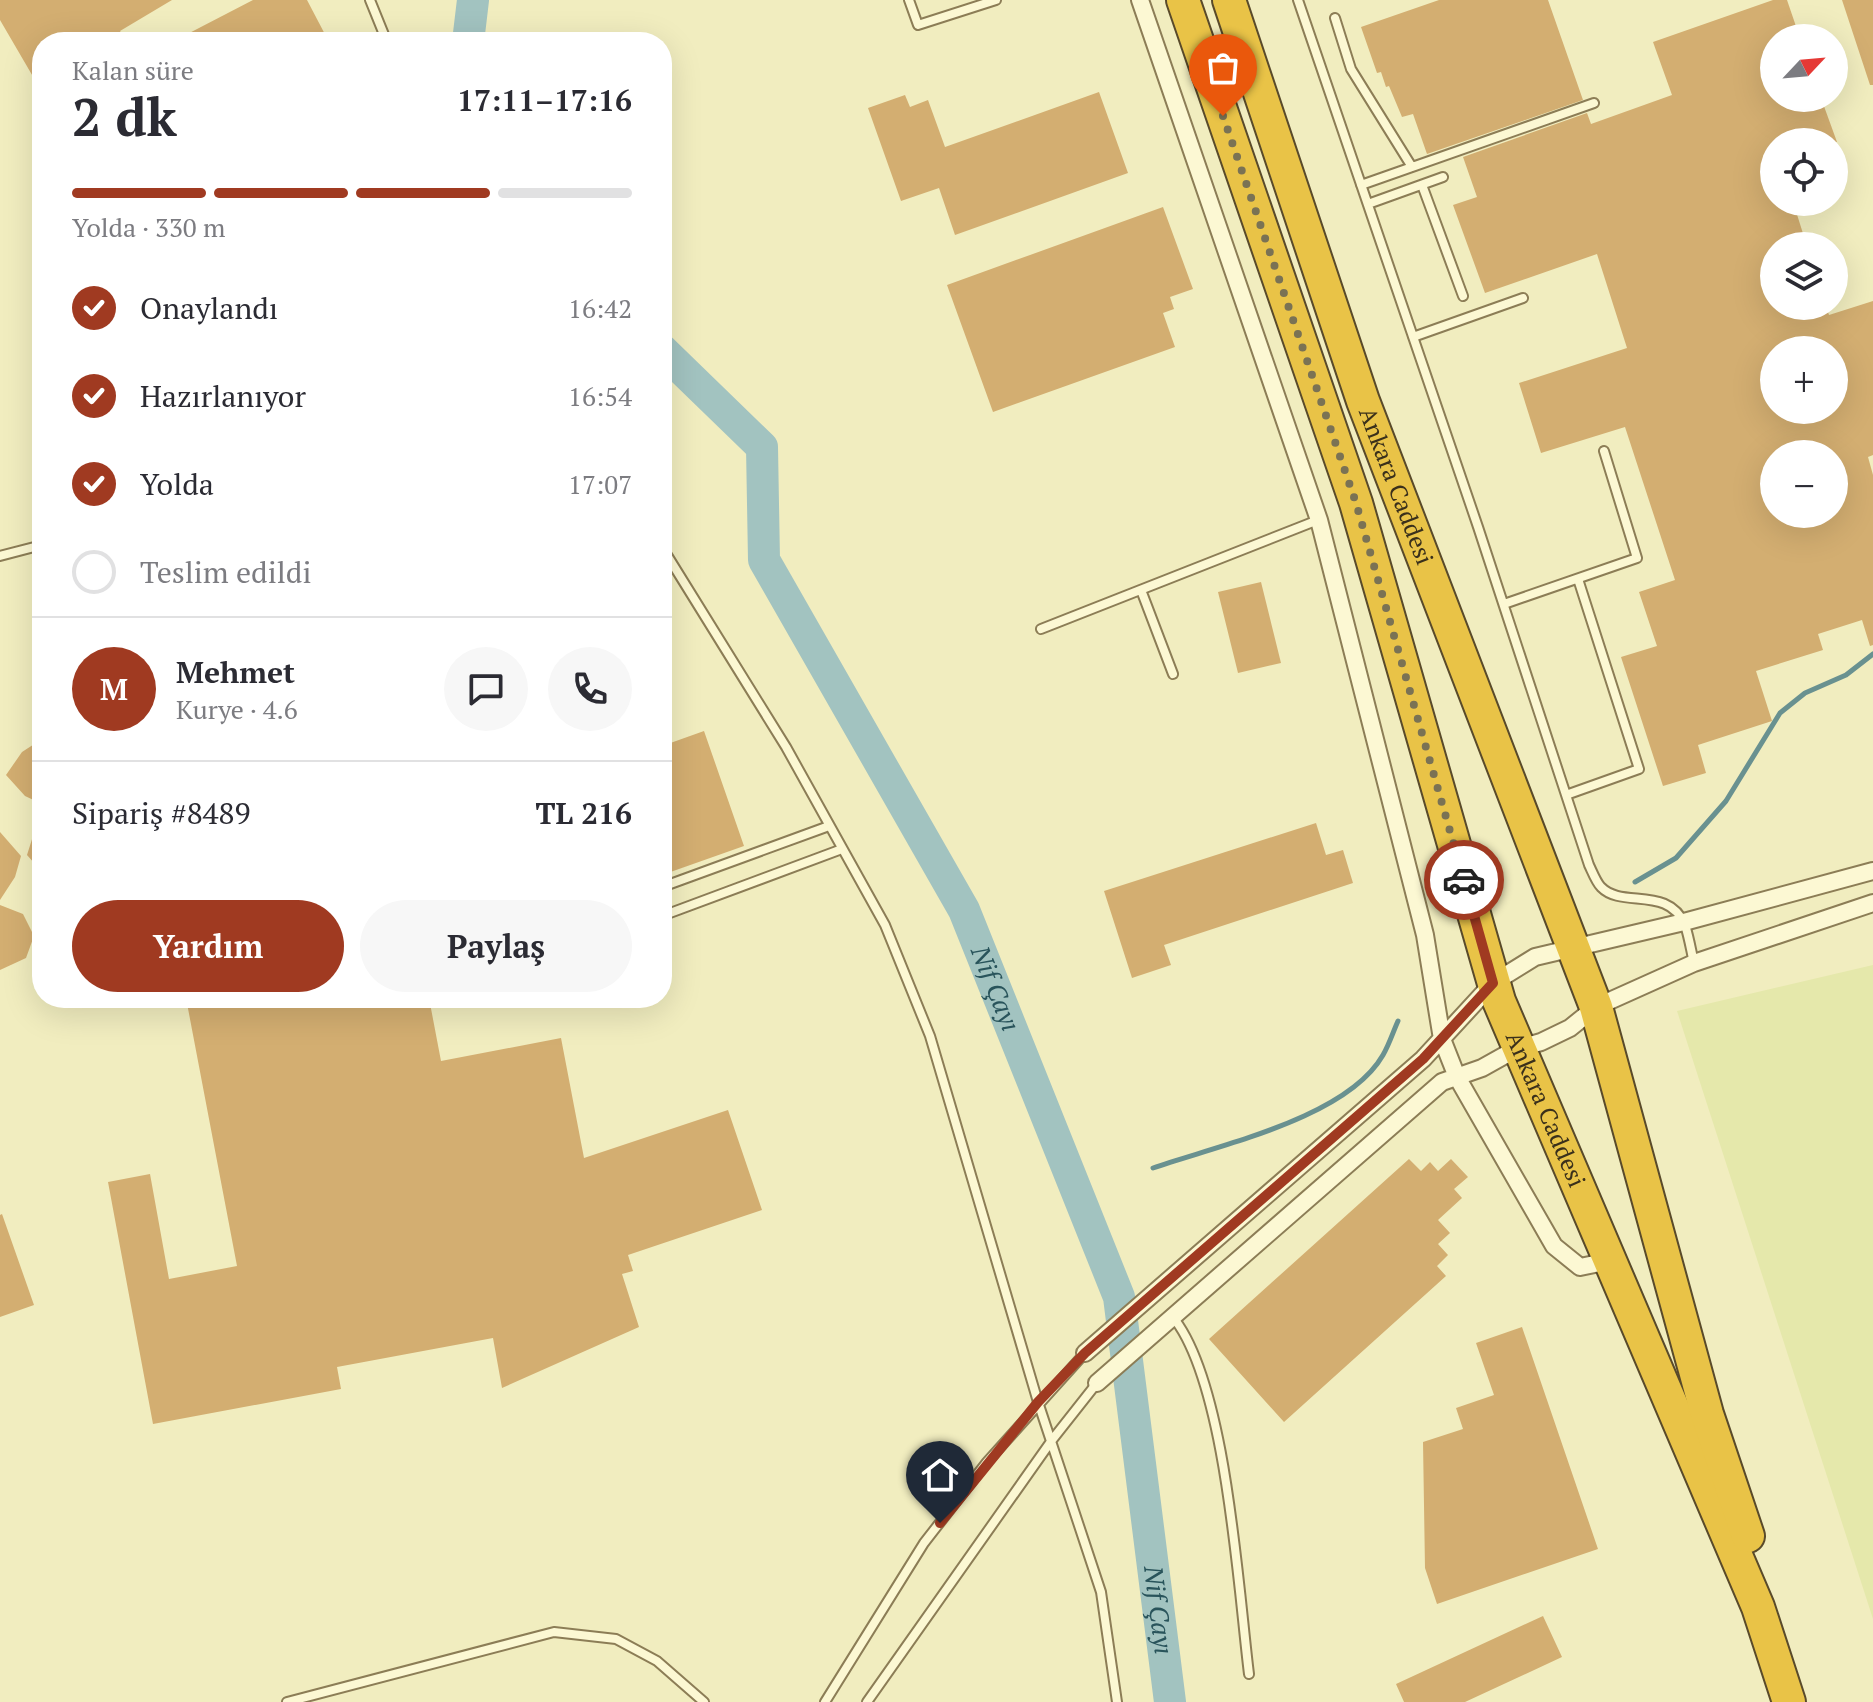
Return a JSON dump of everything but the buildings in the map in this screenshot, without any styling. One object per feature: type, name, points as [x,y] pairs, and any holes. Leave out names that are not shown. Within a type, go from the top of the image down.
[{"type":"highway","name":"Ankara Caddesi","points":[[1183,0],[1356,503],[1493,983],[1516,1049],[1758,1607],[1789,1702]]},
{"type":"highway","name":"Ankara Caddesi","points":[[1229,0],[1363,401],[1596,1007],[1707,1414],[1804,1702]]},
{"type":"street","points":[[1140,0],[1319,520],[1425,935],[1442,1039],[1457,1077],[1554,1246],[1580,1267],[1609,1261]]},
{"type":"street","points":[[1085,1353],[1442,1039],[1493,983],[1535,957],[1684,922],[1873,871]]},
{"type":"street","points":[[1097,1383],[1442,1082],[1570,1028],[1596,1007],[1694,963],[1873,903]]},
{"type":"street","points":[[1154,1293],[1172,1316]]},
{"type":"lane","points":[[370,0],[383,32]]},
{"type":"lane","points":[[909,0],[918,25],[996,0]]},
{"type":"lane","points":[[1298,0],[1504,604],[1589,865],[1601,888],[1616,896],[1642,897],[1669,906],[1684,922],[1694,963]]},
{"type":"lane","points":[[1335,18],[1351,69],[1412,167]]},
{"type":"lane","points":[[1361,185],[1594,103]]},
{"type":"lane","points":[[1368,204],[1443,177]]},
{"type":"lane","points":[[1422,185],[1463,296]]},
{"type":"lane","points":[[1413,337],[1523,298]]},
{"type":"lane","points":[[1504,604],[1637,558],[1604,451]]},
{"type":"lane","points":[[1041,629],[1319,520]]},
{"type":"lane","points":[[0,556],[32,548]]},
{"type":"lane","points":[[672,563],[786,747],[885,925],[930,1036],[1038,1402],[1101,1592],[1117,1702]]},
{"type":"lane","points":[[1566,795],[1639,769],[1578,579]]},
{"type":"lane","points":[[1141,590],[1173,674]]},
{"type":"lane","points":[[672,883],[829,826]]},
{"type":"lane","points":[[672,912],[842,849]]},
{"type":"lane","points":[[1172,1316],[1184,1330],[1198,1360],[1212,1413],[1249,1674]]},
{"type":"lane","points":[[825,1702],[924,1543],[1038,1402],[1085,1353]]},
{"type":"lane","points":[[867,1702],[1052,1440],[1097,1383]]},
{"type":"lane","points":[[287,1702],[554,1632],[616,1639],[657,1661],[704,1702]]},
{"type":"green space","points":[[1873,965],[1873,1619],[1677,1011]]},
{"type":"waterway","name":"Nif Çayı","points":[[469,32],[473,0]]},
{"type":"waterway","name":"Nif Çayı","points":[[672,360],[762,447],[764,560],[964,910],[1119,1297],[1170,1702]]},
{"type":"waterway","points":[[1635,882],[1676,858],[1726,801],[1780,713],[1805,693],[1846,675],[1873,654]]},
{"type":"waterway","points":[[1153,1168],[1279,1126],[1341,1096],[1365,1077],[1383,1055],[1398,1021]]},
{"type":"way so far","points":[[1223,116],[1356,503],[1464,880]]},
{"type":"route","points":[[940,1523],[1038,1402],[1085,1353],[1423,1059],[1493,983],[1464,880]]}]
